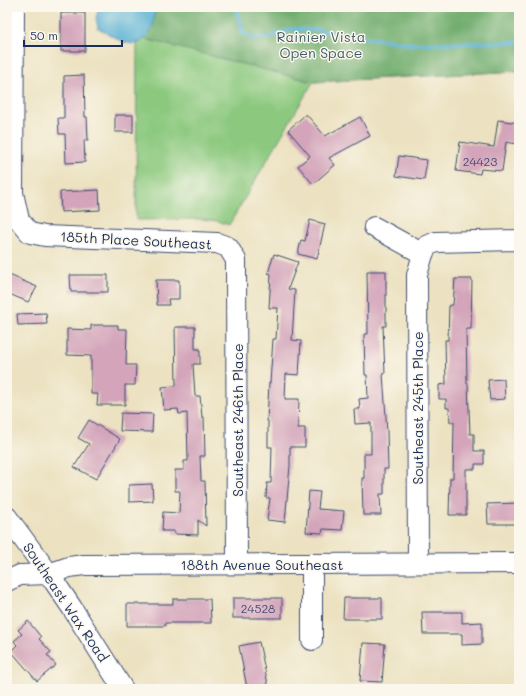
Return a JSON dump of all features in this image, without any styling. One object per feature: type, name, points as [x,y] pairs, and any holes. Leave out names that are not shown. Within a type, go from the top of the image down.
[{"type":"street","name":"185th Place Southeast","points":[[14,7],[13,193],[19,220],[30,233],[45,236],[217,243],[228,247],[236,260],[237,276]]},
{"type":"street","points":[[374,227],[423,254],[427,246],[436,242],[519,240]]},
{"type":"street","name":"Southeast 245th Place","points":[[418,563],[417,275],[423,254]]},
{"type":"street","name":"Southeast 246th Place","points":[[237,276],[237,564]]},
{"type":"street","name":"Southeast Wax Road","points":[[7,517],[72,608],[123,689]]},
{"type":"street","name":"188th Avenue Southeast","points":[[7,580],[20,575],[49,574],[69,567],[84,565],[519,563]]},
{"type":"street","points":[[312,564],[312,640]]},
{"type":"green space","name":"Rainier Vista Open Space","points":[[137,7],[519,7],[519,71],[313,82],[137,37]]},
{"type":"green space","points":[[519,7],[519,71],[313,82],[229,225],[218,221],[202,219],[136,220],[137,37]]},
{"type":"water","points":[[104,7],[154,7],[153,26],[149,34],[141,42],[133,44],[123,42],[98,28],[96,18],[98,10]]},
{"type":"building","points":[[61,13],[85,13],[85,51],[61,51]]},
{"type":"building","points":[[84,75],[85,117],[87,117],[88,140],[84,140],[85,162],[66,163],[65,134],[59,134],[58,118],[64,118],[64,76]]},
{"type":"building","points":[[306,114],[325,136],[360,117],[370,136],[329,158],[335,165],[313,184],[298,166],[310,156],[288,130]]},
{"type":"building","points":[[115,115],[133,115],[133,132],[115,132]]},
{"type":"building","points":[[498,120],[519,123],[517,144],[506,142],[502,171],[481,169],[480,174],[456,171],[460,142],[494,147]]},
{"type":"building","points":[[399,156],[427,160],[424,180],[396,176]]},
{"type":"building","points":[[99,190],[100,210],[61,212],[60,192]]},
{"type":"building","points":[[310,220],[325,224],[317,259],[298,254],[301,240],[305,241]]},
{"type":"building","points":[[274,254],[298,262],[288,289],[295,290],[292,340],[301,341],[299,375],[286,374],[285,399],[299,399],[298,428],[305,428],[305,447],[290,447],[290,466],[285,522],[267,520],[270,498],[266,498],[267,483],[271,483],[272,447],[268,447],[267,421],[269,383],[273,339],[276,339],[278,308],[269,308],[271,274],[268,273]]},
{"type":"building","points":[[367,271],[386,271],[386,326],[383,326],[385,374],[383,374],[388,469],[384,469],[384,494],[380,494],[381,515],[363,515],[362,478],[364,478],[364,454],[371,454],[371,423],[355,424],[354,409],[360,409],[359,399],[368,398],[367,375],[365,375],[364,334],[368,334]]},
{"type":"building","points":[[7,274],[37,287],[28,302],[7,293]]},
{"type":"building","points":[[70,275],[108,275],[108,292],[71,292]]},
{"type":"building","points":[[455,279],[472,279],[471,329],[466,329],[470,434],[474,434],[474,451],[484,451],[484,464],[475,464],[475,469],[466,469],[466,515],[449,515],[450,478],[453,478],[454,422],[450,422],[449,408],[446,408],[446,399],[439,399],[439,385],[446,384],[445,340],[448,340],[449,305],[453,305]]},
{"type":"building","points":[[156,280],[179,280],[179,299],[168,299],[169,305],[157,305]]},
{"type":"building","points":[[46,313],[47,324],[18,325],[17,314]]},
{"type":"building","points":[[91,325],[118,325],[118,329],[127,329],[126,365],[136,365],[135,385],[125,385],[125,405],[97,405],[98,394],[91,394],[91,356],[67,355],[67,329],[91,330]]},
{"type":"building","points":[[175,327],[195,327],[195,349],[200,349],[200,364],[193,364],[195,396],[200,396],[202,417],[204,417],[205,456],[200,456],[201,481],[205,481],[206,526],[198,520],[198,535],[174,534],[174,531],[162,531],[163,512],[179,513],[180,491],[175,491],[175,470],[184,470],[184,461],[188,461],[187,413],[179,414],[178,409],[164,410],[162,387],[176,386]]},
{"type":"building","points":[[504,379],[505,399],[490,400],[488,380]]},
{"type":"building","points":[[121,413],[153,414],[152,432],[120,431]]},
{"type":"building","points":[[89,420],[120,439],[96,479],[74,467],[89,444],[78,438]]},
{"type":"building","points":[[152,484],[153,501],[129,502],[129,485]]},
{"type":"building","points":[[309,491],[320,492],[318,509],[344,511],[342,530],[323,529],[322,533],[306,532]]},
{"type":"building","points":[[519,503],[519,524],[488,524],[487,504]]},
{"type":"building","points":[[233,598],[282,598],[282,618],[233,618]]},
{"type":"building","points":[[344,598],[382,598],[382,619],[343,619]]},
{"type":"building","points":[[173,599],[210,599],[211,623],[165,623],[165,626],[127,626],[127,604],[173,604]]},
{"type":"building","points":[[422,612],[462,612],[462,623],[482,622],[482,644],[462,645],[462,634],[423,634]]},
{"type":"building","points":[[28,621],[41,637],[39,639],[51,652],[47,655],[56,665],[37,681],[11,651],[17,645],[14,641],[22,634],[18,630]]},
{"type":"building","points":[[259,642],[269,689],[253,689],[253,686],[247,688],[239,646]]},
{"type":"building","points":[[363,643],[385,644],[382,682],[360,681]]},
{"type":"waterway","points":[[236,7],[243,33],[252,38],[266,38],[293,29],[319,30],[411,44],[519,42]]}]
